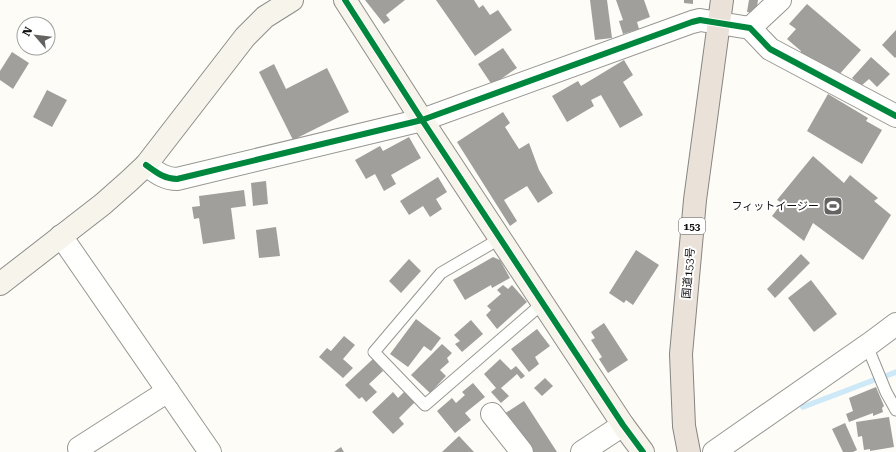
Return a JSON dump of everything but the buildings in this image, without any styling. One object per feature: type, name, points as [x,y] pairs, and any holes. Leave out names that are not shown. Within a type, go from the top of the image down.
[{"type":"highway","name":"国道153号","points":[[689,452],[684,426],[681,354],[694,200],[722,0]]},
{"type":"street","points":[[0,284],[103,204],[146,165],[245,37],[265,18],[292,0]]},
{"type":"street","points":[[345,0],[422,120],[623,425],[643,452]]},
{"type":"street","points":[[750,28],[780,0]]},
{"type":"street","points":[[146,165],[162,176],[169,179],[177,179],[422,120],[700,20],[750,28],[770,49],[896,116]]},
{"type":"street","points":[[61,236],[210,452]]},
{"type":"street","points":[[714,452],[896,324]]},
{"type":"street","points":[[79,448],[168,391]]},
{"type":"street","points":[[492,414],[522,452]]},
{"type":"street","points":[[582,452],[623,425]]},
{"type":"lane","points":[[501,238],[441,273],[374,352],[425,405],[544,303]]},
{"type":"lane","points":[[866,346],[870,352],[886,392],[896,410]]},
{"type":"waterway","points":[[886,376],[896,372]]},
{"type":"waterway","points":[[803,407],[874,380]]},
{"type":"cycle path","points":[[345,0],[422,120],[623,425],[643,452]]},
{"type":"cycle path","points":[[146,165],[157,173],[172,179],[177,179],[422,120],[700,20],[750,28],[770,49],[896,116]]},
{"type":"place","name":"フィットイージー","points":[[833,206]]}]
